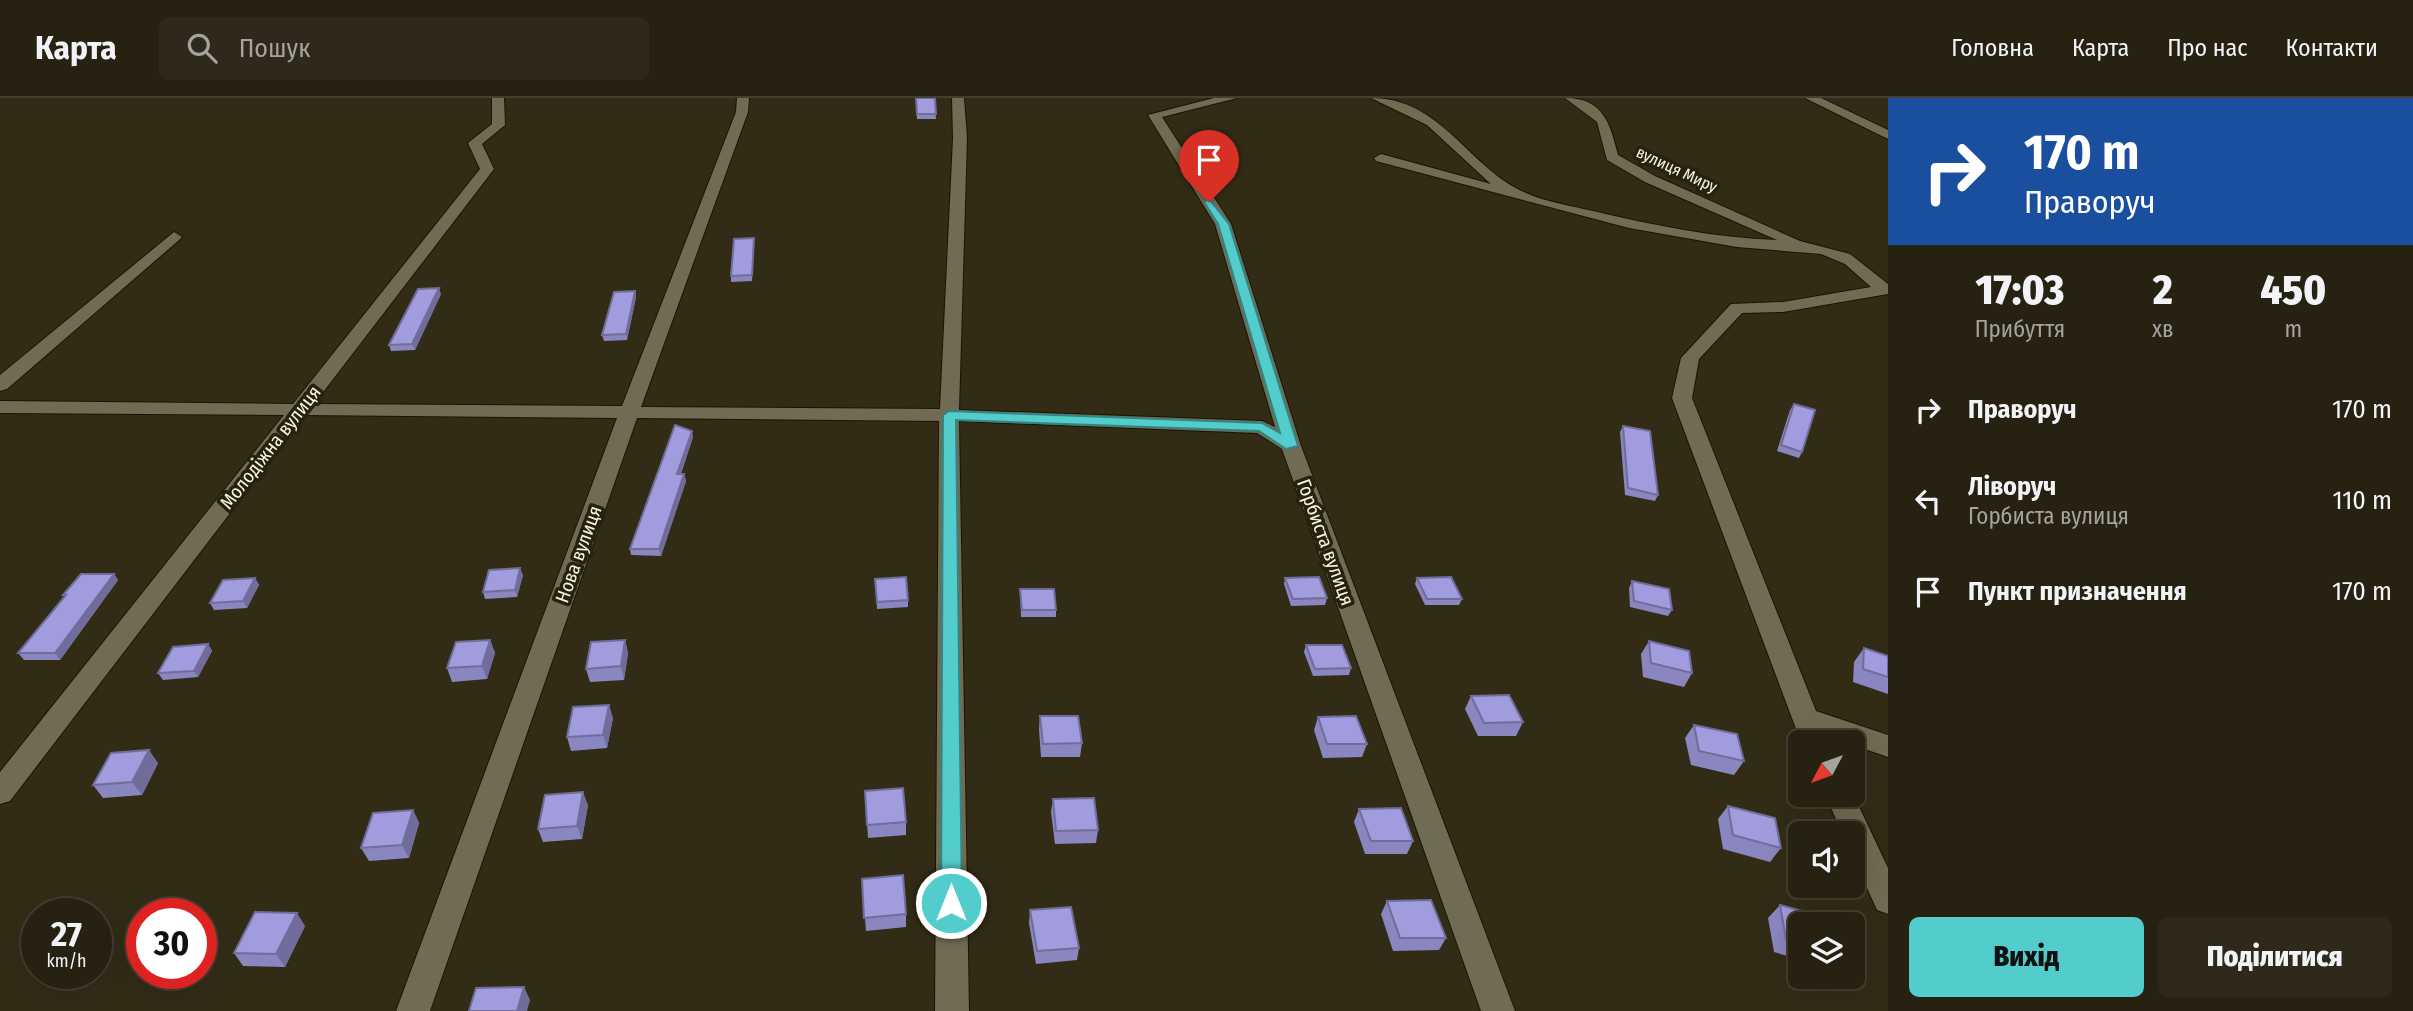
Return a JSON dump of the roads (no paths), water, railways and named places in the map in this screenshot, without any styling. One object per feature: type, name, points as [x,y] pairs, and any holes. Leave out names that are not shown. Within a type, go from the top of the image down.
[{"type":"street","name":"Молодіжна вулиця","points":[[0,793],[487,169],[475,143],[499,125],[498,98]]},
{"type":"street","name":"Нова вулиця","points":[[413,1011],[629,413],[742,112],[743,98]]},
{"type":"street","points":[[952,1011],[949,415],[960,138],[958,98]]},
{"type":"street","name":"Горбиста вулиця","points":[[1231,98],[1154,115],[1223,224],[1291,446],[1499,1011]]},
{"type":"street","points":[[1377,98],[1432,122],[1501,186],[1522,197]]},
{"type":"street","name":"вулиця Миру","points":[[1571,98],[1603,120],[1612,157],[1650,179],[1798,244]]},
{"type":"street","points":[[1811,98],[1888,135]]},
{"type":"street","points":[[1381,158],[1522,197],[1698,236],[1753,244],[1798,244],[1838,254],[1862,268],[1886,289]]},
{"type":"street","points":[[0,385],[174,237]]},
{"type":"street","points":[[1809,730],[1682,398],[1690,358],[1737,308],[1783,307],[1886,289]]},
{"type":"street","points":[[0,407],[949,415],[1262,427],[1291,446]]},
{"type":"street","points":[[1803,717],[1888,746]]},
{"type":"street","points":[[1845,807],[1888,900]]}]
